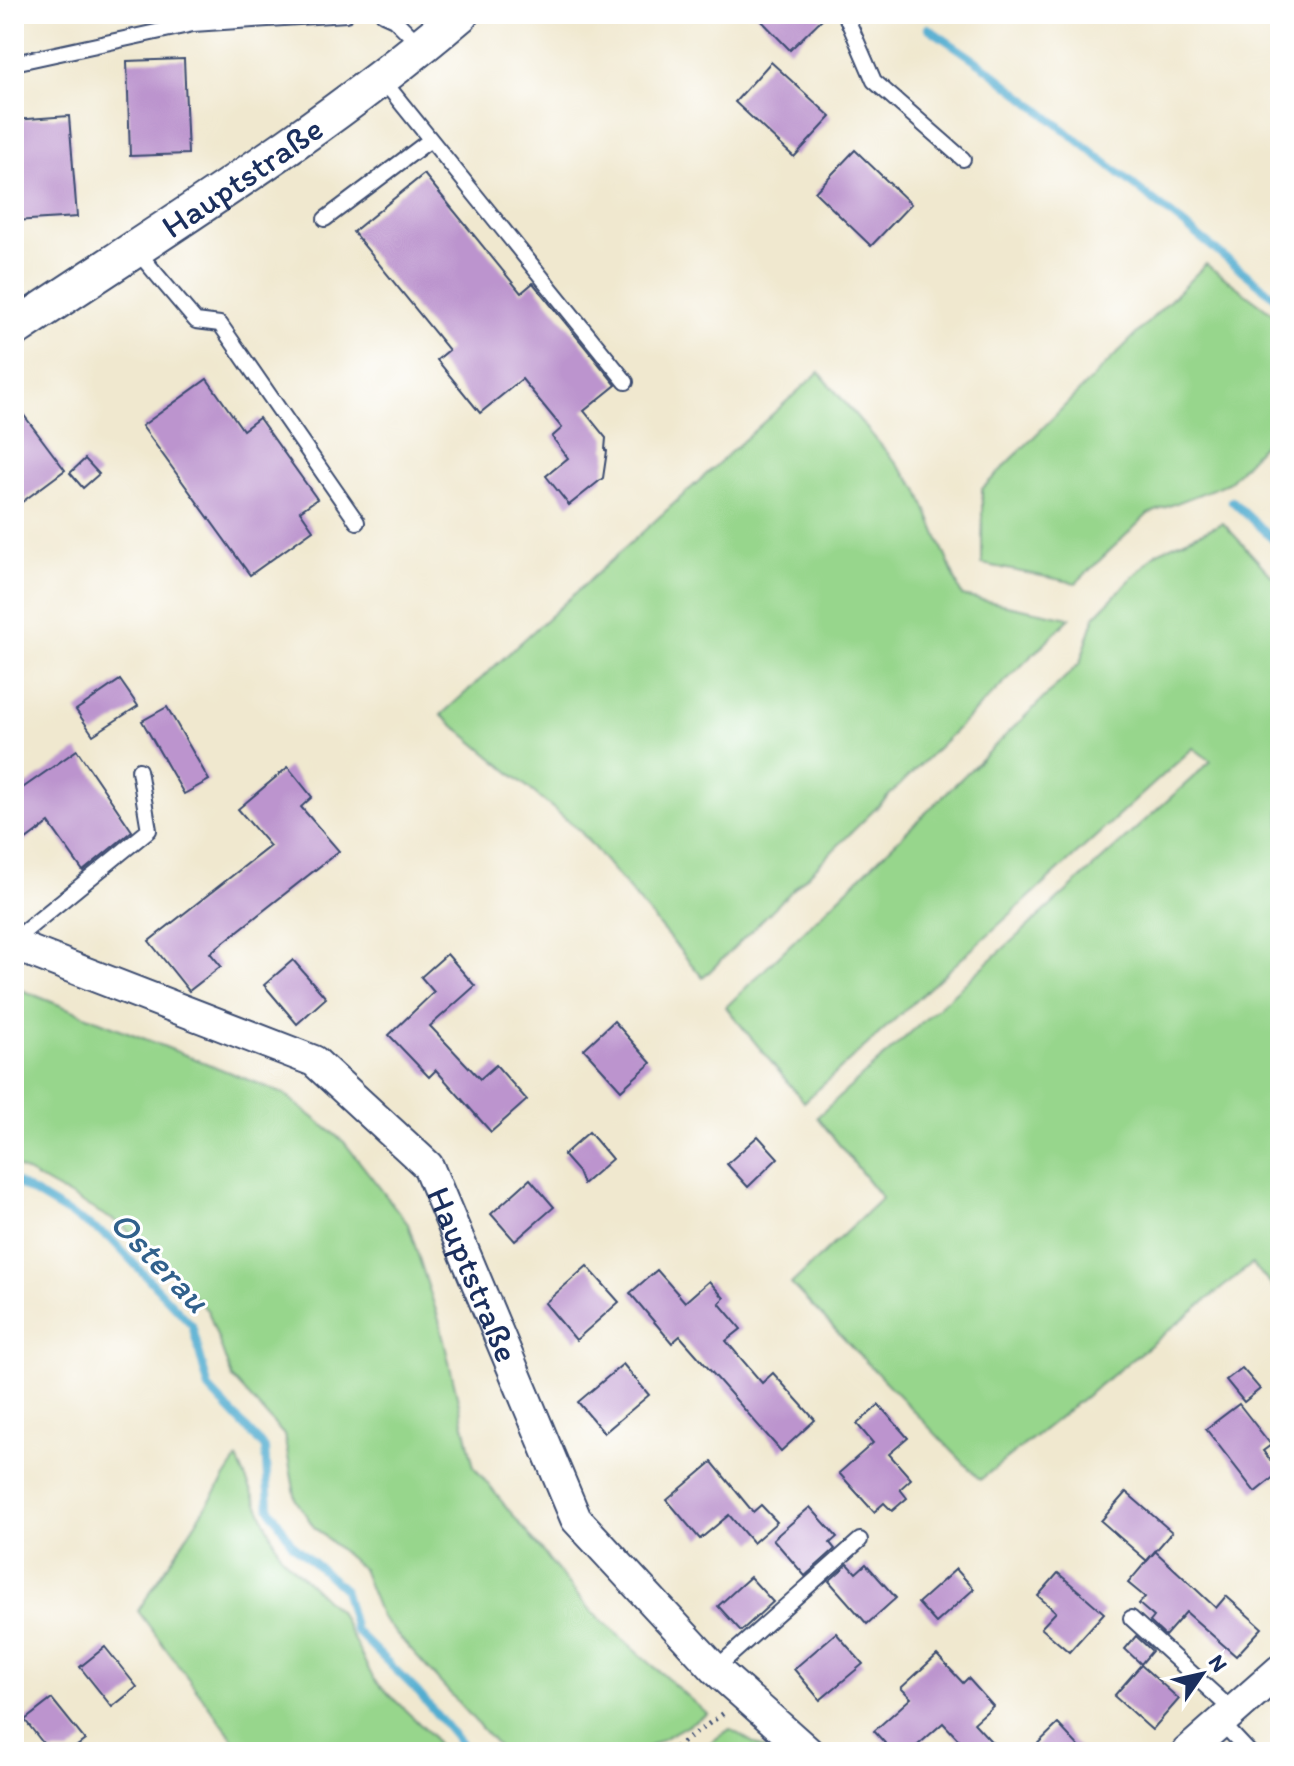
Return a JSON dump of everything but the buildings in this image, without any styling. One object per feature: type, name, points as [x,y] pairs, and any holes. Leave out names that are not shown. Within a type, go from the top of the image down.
[{"type":"street","name":"Hauptstraße","points":[[14,329],[255,168],[422,47],[460,14]]},
{"type":"street","name":"Hauptstraße","points":[[14,943],[314,1061],[428,1166],[576,1519],[715,1669],[808,1752]]},
{"type":"street","points":[[1187,1752],[1280,1670]]},
{"type":"lane","points":[[14,63],[193,24],[346,14]]},
{"type":"lane","points":[[383,14],[394,19],[422,47]]},
{"type":"lane","points":[[845,14],[874,81],[963,159]]},
{"type":"lane","points":[[380,78],[626,382]]},
{"type":"lane","points":[[325,219],[430,140]]},
{"type":"lane","points":[[134,249],[196,321],[220,324],[357,522]]},
{"type":"lane","points":[[14,943],[149,830],[139,770]]},
{"type":"lane","points":[[715,1669],[860,1540]]},
{"type":"lane","points":[[1131,1618],[1227,1716],[1249,1752]]},
{"type":"path","points":[[669,1752],[728,1710]]},
{"type":"green space","points":[[1206,264],[1280,319],[1280,426],[1228,483],[1148,514],[1076,583],[982,564],[982,489]]},
{"type":"green space","points":[[819,372],[918,489],[962,596],[1070,618],[703,978],[580,831],[441,715]]},
{"type":"green space","points":[[1223,523],[1280,585],[1280,1295],[1252,1264],[980,1480],[791,1284],[882,1198],[817,1117],[1211,761],[1193,748],[804,1102],[726,1007],[1080,663],[1095,616],[1157,552]]},
{"type":"green space","points":[[14,987],[284,1094],[344,1142],[408,1224],[439,1320],[474,1467],[588,1608],[707,1714],[639,1752],[503,1752],[381,1617],[362,1569],[314,1527],[296,1500],[284,1435],[232,1378],[208,1311],[122,1225],[14,1165]]},
{"type":"green space","points":[[237,1459],[281,1556],[340,1613],[374,1680],[431,1735],[443,1752],[243,1752],[138,1611]]},
{"type":"green space","points":[[730,1729],[769,1752],[697,1752]]},
{"type":"waterway","points":[[928,28],[988,69],[1280,301]]},
{"type":"waterway","points":[[1269,471],[1280,458]]},
{"type":"waterway","points":[[1232,501],[1280,546]]},
{"type":"waterway","name":"Osterau","points":[[14,1181],[110,1238],[192,1325],[209,1389],[265,1448],[269,1507],[293,1545],[344,1589],[355,1630],[417,1691],[468,1752]]}]
